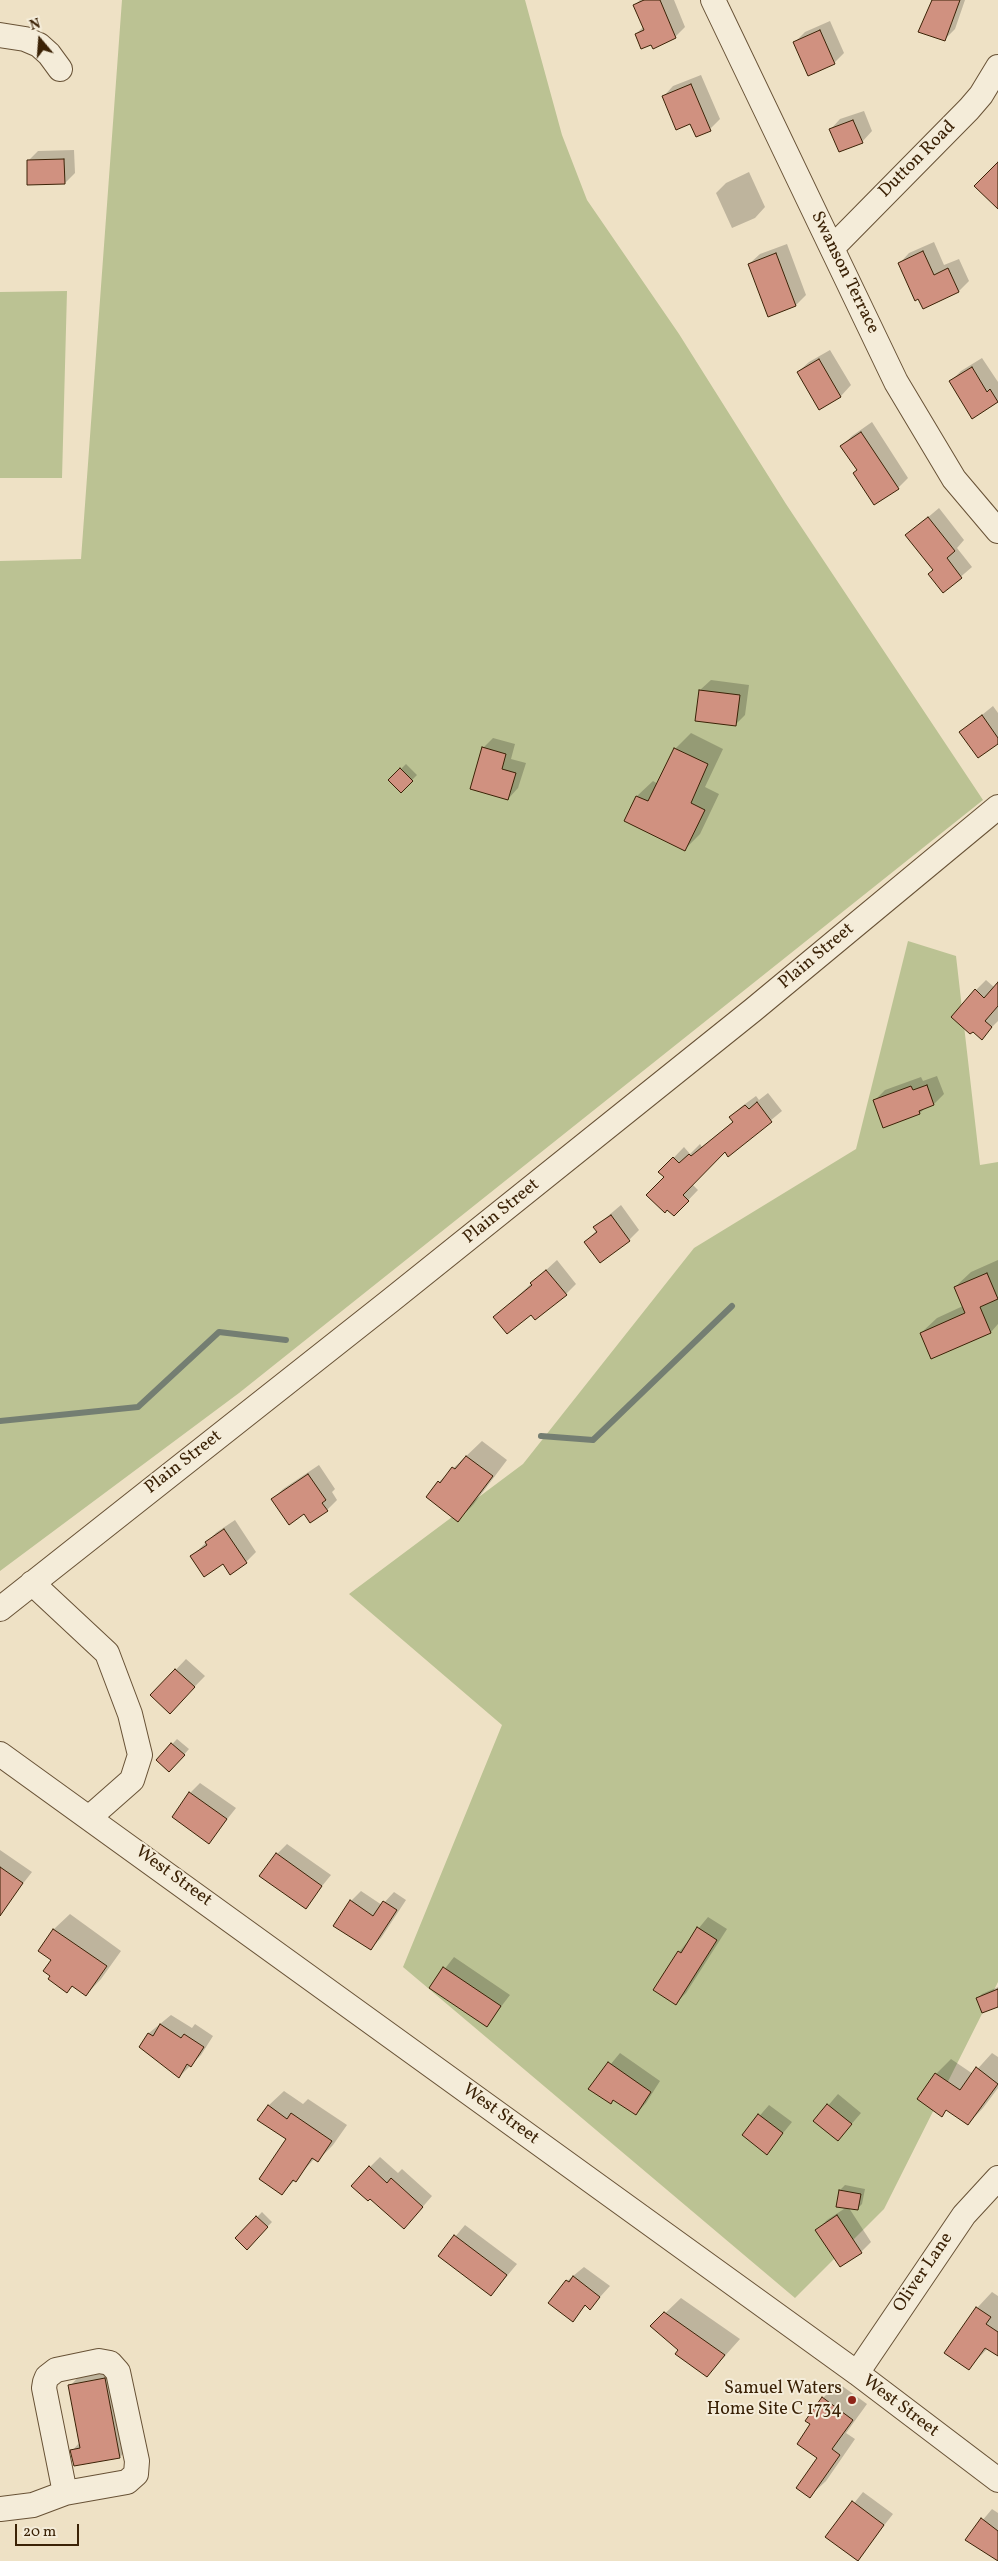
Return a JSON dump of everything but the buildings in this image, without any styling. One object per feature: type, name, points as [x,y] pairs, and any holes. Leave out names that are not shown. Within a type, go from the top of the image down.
[{"type":"street","name":"Swanson Terrace","points":[[713,0],[896,382],[954,479],[998,532]]},
{"type":"street","points":[[0,35],[25,39],[40,45],[60,69]]},
{"type":"street","name":"Dutton Road","points":[[832,248],[981,95],[998,67]]},
{"type":"street","name":"Plain Street","points":[[0,1609],[460,1246],[753,1010],[998,808]]},
{"type":"street","points":[[32,1583],[107,1653],[130,1714],[140,1755],[132,1780],[90,1817]]},
{"type":"street","name":"West Street","points":[[0,1754],[90,1817],[857,2374],[998,2480]]},
{"type":"street","name":"Oliver Lane","points":[[857,2374],[964,2215],[998,2178]]},
{"type":"street","points":[[0,2509],[33,2505],[65,2493],[127,2482],[136,2474],[137,2461],[118,2372],[110,2363],[99,2361],[56,2370],[50,2374],[45,2382],[44,2388],[65,2493]]},
{"type":"green space","points":[[122,0],[525,0],[562,135],[587,200],[679,334],[786,504],[983,800],[239,1393],[0,1571],[0,561],[81,559]]},
{"type":"green space","points":[[67,291],[62,478],[0,478],[0,292]]},
{"type":"green space","points":[[908,941],[956,956],[980,1165],[998,1162],[998,1982],[884,2209],[795,2298],[403,1967],[502,1725],[349,1594],[523,1464],[694,1248],[856,1149]]},
{"type":"waterway","points":[[541,1436],[593,1440],[732,1306]]},
{"type":"waterway","points":[[0,1421],[138,1407],[219,1332],[286,1340]]},
{"type":"place","name":"Samuel Waters Home Site C 1734","points":[[852,2400]]}]
